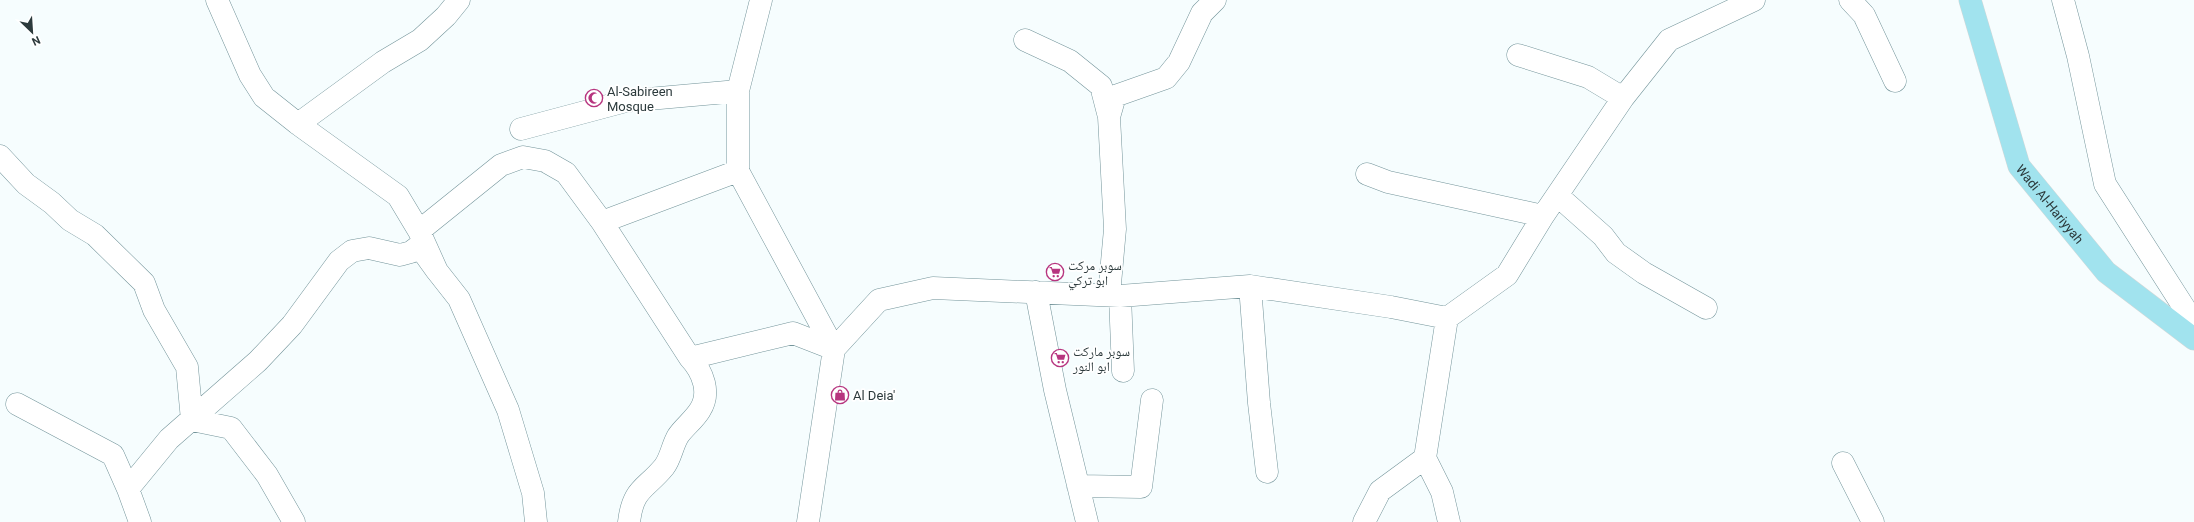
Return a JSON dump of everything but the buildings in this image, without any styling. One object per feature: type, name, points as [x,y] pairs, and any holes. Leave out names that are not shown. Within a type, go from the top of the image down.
[{"type":"main road","name":"Wadi Al-Hariyyah","points":[[1970,0],[2019,166],[2106,272],[2194,339]]},
{"type":"street","points":[[217,0],[256,87],[274,106],[398,196],[419,231],[437,271]]},
{"type":"street","points":[[298,124],[382,62],[420,40],[446,16],[459,0]]},
{"type":"street","points":[[761,0],[738,91],[738,171],[834,349]]},
{"type":"street","points":[[1109,117],[1115,96],[1166,78],[1179,62],[1202,13],[1215,0]]},
{"type":"street","points":[[1449,522],[1442,492],[1425,458],[1447,318],[1507,275],[1543,216],[1623,98],[1669,40],[1754,0]]},
{"type":"street","points":[[1850,0],[1864,15],[1895,81]]},
{"type":"street","points":[[2063,0],[2078,56],[2105,184],[2194,323]]},
{"type":"street","points":[[1025,40],[1070,61],[1101,86],[1109,117],[1115,229],[1115,296],[1123,371]]},
{"type":"street","points":[[1518,55],[1588,77],[1623,98]]},
{"type":"street","points":[[521,129],[626,101],[738,91]]},
{"type":"street","points":[[0,156],[26,184],[52,203],[70,220],[95,236],[144,283],[154,310],[187,367],[192,420]]},
{"type":"street","points":[[419,231],[501,165],[523,157],[545,161],[566,173],[602,222],[690,358],[700,367],[706,389],[705,400],[700,411],[678,436],[664,467],[637,493],[630,510],[628,522]]},
{"type":"street","points":[[602,222],[738,171]]},
{"type":"street","points":[[1366,174],[1388,182],[1543,216]]},
{"type":"street","points":[[1558,196],[1603,236],[1616,253],[1644,273],[1706,308]]},
{"type":"street","points":[[128,489],[169,439],[258,361],[292,325],[339,261],[352,251],[369,248],[400,255],[411,252],[419,246],[459,300],[508,410],[533,493],[536,522]]},
{"type":"street","points":[[1250,286],[1259,403],[1267,472]]},
{"type":"street","points":[[808,522],[834,349],[879,300],[932,288],[1115,296],[1250,286],[1392,307],[1447,318]]},
{"type":"street","points":[[1036,292],[1055,390],[1087,522]]},
{"type":"street","points":[[690,358],[793,333],[834,349]]},
{"type":"street","points":[[1078,486],[1141,487],[1152,400]]},
{"type":"street","points":[[18,404],[113,455],[128,489],[140,522]]},
{"type":"street","points":[[192,420],[231,428],[267,475],[294,522]]},
{"type":"street","points":[[1364,522],[1380,491],[1425,458]]},
{"type":"street","points":[[1843,463],[1873,522]]},
{"type":"place","name":"Al-Sabireen Mosque","points":[[594,98]]},
{"type":"place","name":"سوبر مركت ابو تركي","points":[[1055,272]]},
{"type":"place","name":"سوبر ماركت ابو النور","points":[[1060,358]]},
{"type":"place","name":"Al Deia'","points":[[840,395]]}]
